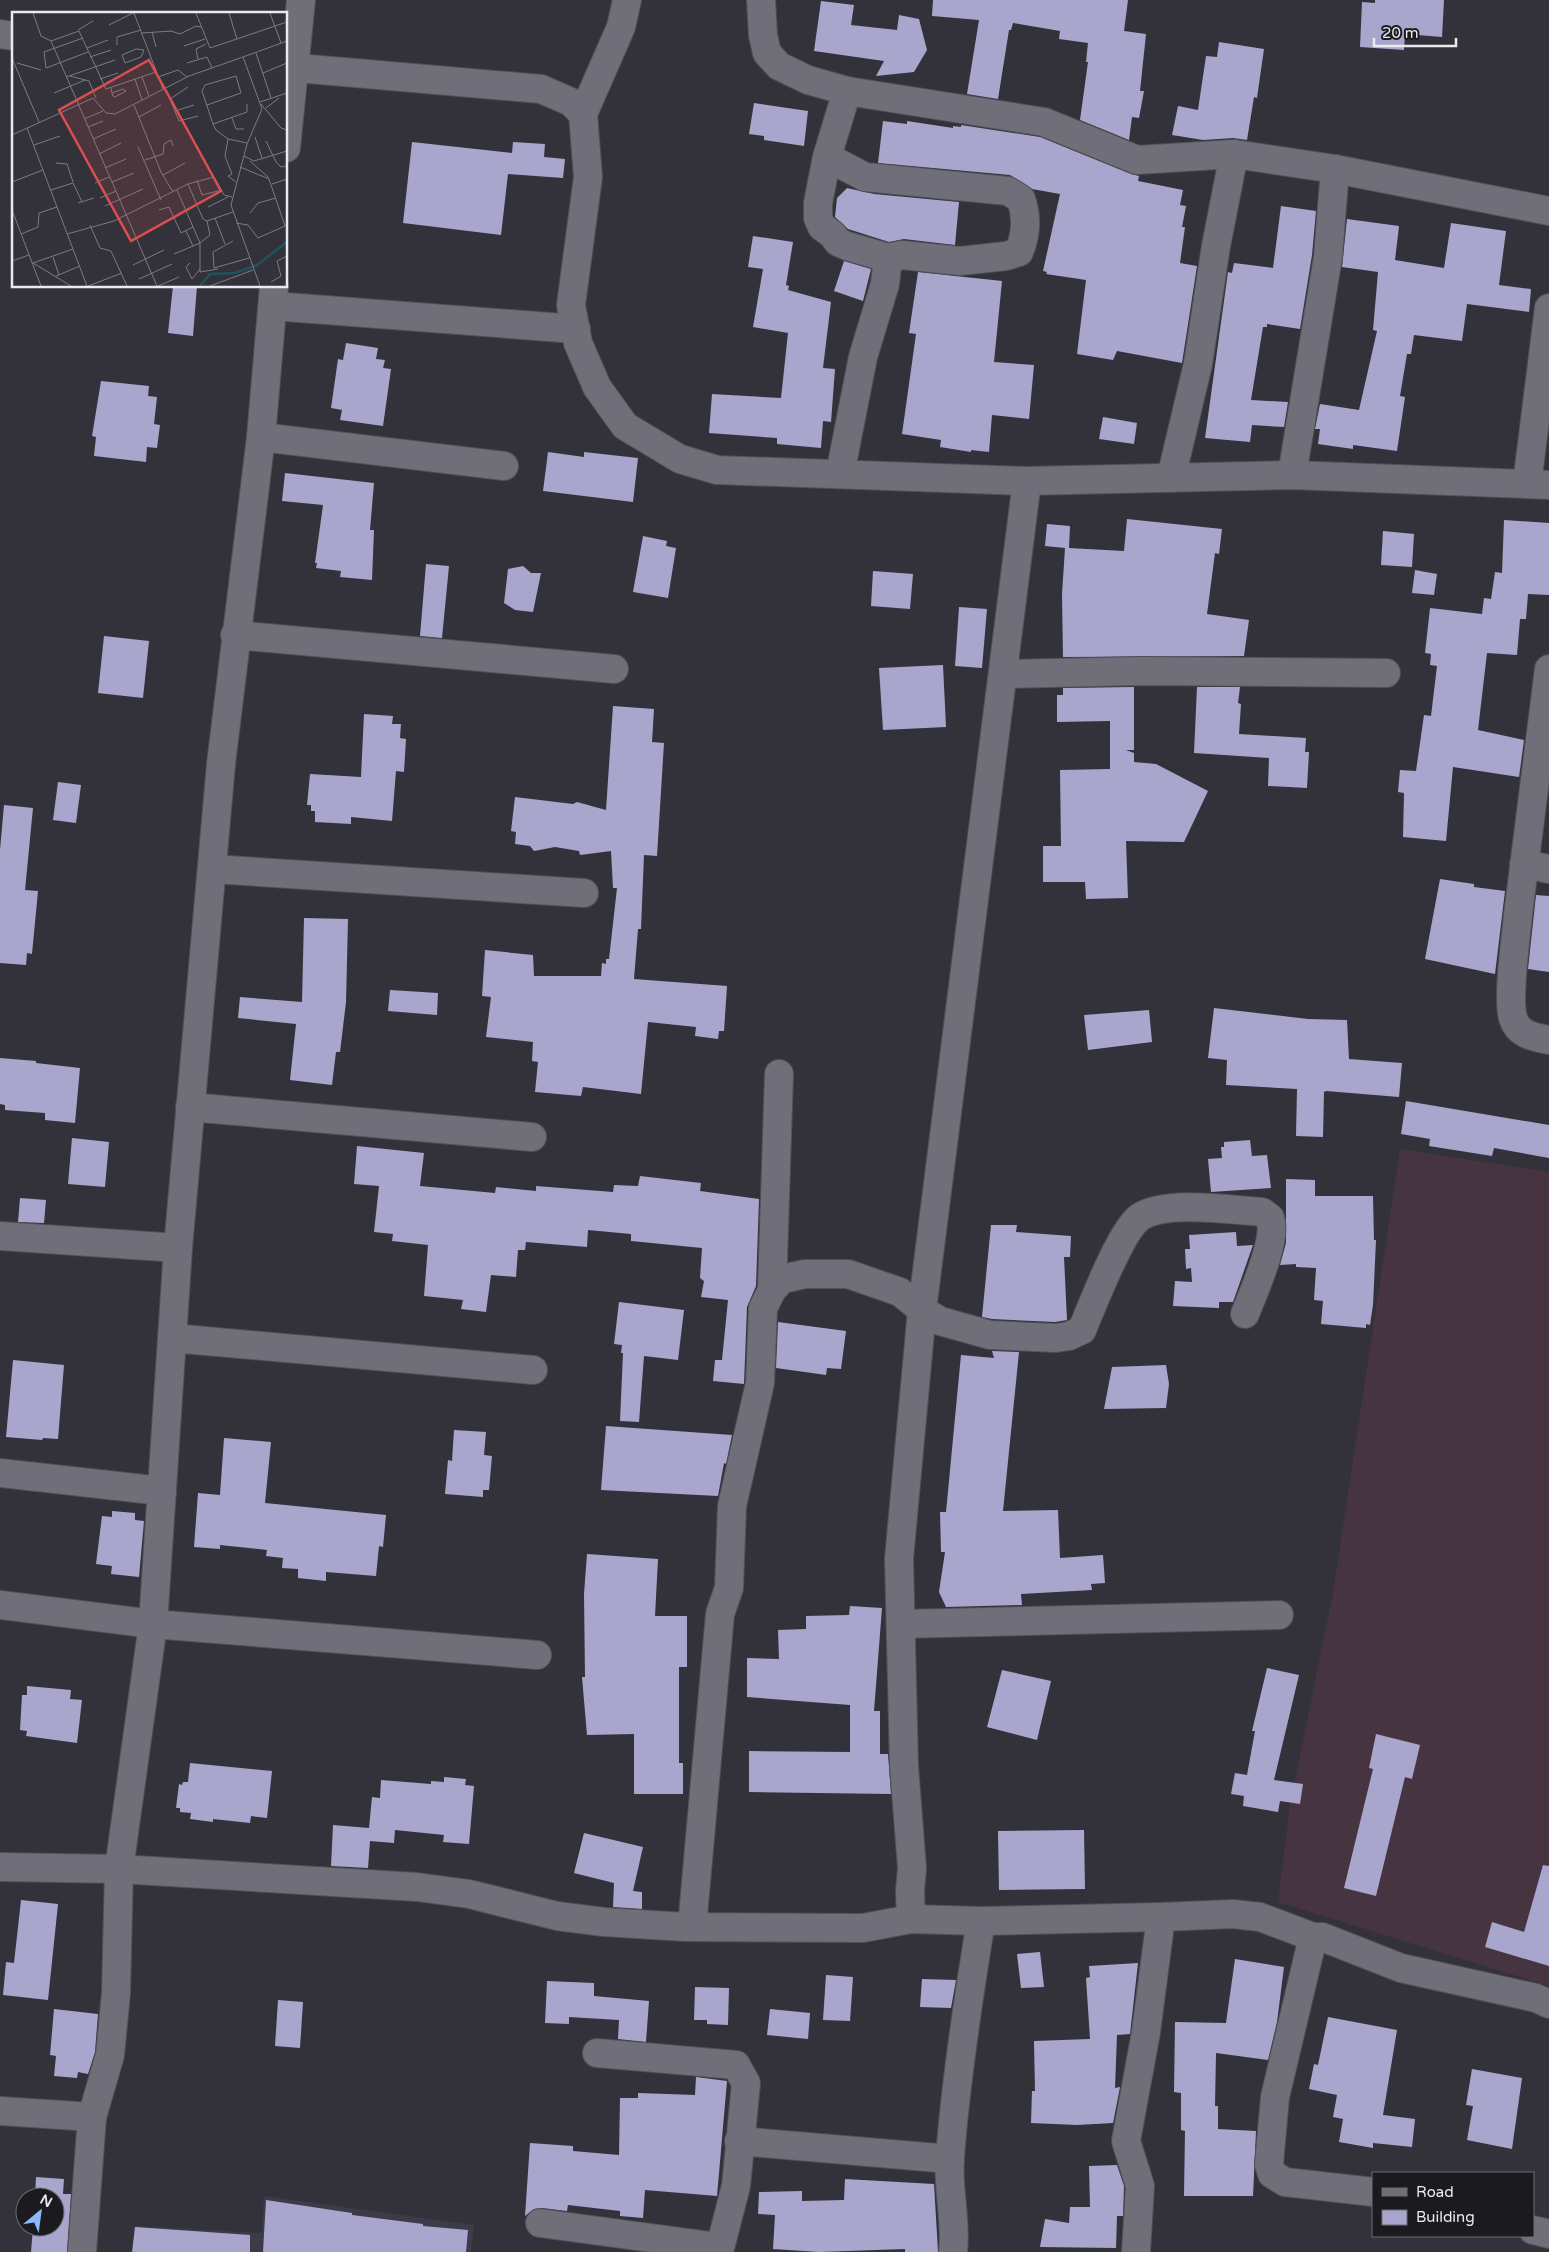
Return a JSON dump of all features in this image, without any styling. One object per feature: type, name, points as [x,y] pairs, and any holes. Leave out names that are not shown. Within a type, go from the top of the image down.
[{"type":"street","points":[[288,108],[290,68],[301,0]]},
{"type":"street","points":[[627,0],[621,27],[583,114],[588,177],[571,305],[578,343],[597,387],[625,426],[680,459],[717,470],[1027,481],[1292,474],[1538,485],[1549,308]]},
{"type":"street","points":[[762,0],[767,53],[778,66],[808,80],[847,91],[1044,122],[1137,160],[1234,154],[1335,169],[1549,211]]},
{"type":"street","points":[[290,68],[541,89],[571,102],[583,114]]},
{"type":"street","points":[[827,157],[865,177],[1008,191],[1021,199],[1024,209],[1024,240],[1019,252],[1006,256],[960,261],[902,255],[888,258],[838,242],[832,234],[822,227],[818,218],[818,203],[827,157],[847,91]]},
{"type":"street","points":[[1171,478],[1198,364],[1216,246],[1234,154]]},
{"type":"street","points":[[1292,474],[1328,257],[1335,169]]},
{"type":"street","points":[[840,474],[863,357],[885,284],[888,258]]},
{"type":"street","points":[[82,2252],[92,2117],[110,2055],[116,1993],[118,1869],[153,1624],[178,1248],[190,1107],[235,635],[261,437],[273,296],[576,329]]},
{"type":"street","points":[[261,437],[504,466]]},
{"type":"street","points":[[911,1919],[910,1891],[912,1868],[904,1766],[900,1559],[922,1310],[1027,481]]},
{"type":"street","points":[[235,635],[614,669]]},
{"type":"street","points":[[1549,669],[1537,866],[1511,1004],[1513,1019],[1522,1032],[1549,1040]]},
{"type":"street","points":[[1004,674],[1141,671],[1386,673]]},
{"type":"street","points":[[212,869],[584,893]]},
{"type":"street","points":[[772,1290],[779,1074]]},
{"type":"street","points":[[190,1107],[532,1137]]},
{"type":"street","points":[[692,1927],[720,1614],[729,1588],[732,1506],[760,1382],[763,1308],[772,1290],[782,1278],[805,1274],[848,1274],[900,1292],[922,1310],[940,1321],[990,1335],[1056,1338],[1070,1336],[1082,1330],[1126,1234],[1139,1218],[1156,1210],[1178,1207],[1262,1212],[1270,1218],[1272,1231],[1262,1270],[1245,1314]]},
{"type":"street","points":[[0,1236],[178,1248]]},
{"type":"street","points":[[172,1338],[532,1370]]},
{"type":"street","points":[[0,1473],[162,1491]]},
{"type":"street","points":[[0,1605],[153,1624],[537,1655]]},
{"type":"street","points":[[901,1624],[1279,1616]]},
{"type":"street","points":[[0,1867],[118,1869],[417,1886],[469,1894],[556,1916],[604,1922],[692,1927],[863,1928],[911,1919],[981,1921],[1233,1914],[1260,1917],[1313,1937],[1322,1937],[1401,1968],[1536,1998],[1549,2004]]},
{"type":"street","points":[[1136,2252],[1140,2186],[1126,2140],[1146,2032],[1161,1917]]},
{"type":"street","points":[[953,2252],[950,2159],[961,2044],[981,1921]]},
{"type":"street","points":[[1313,1937],[1275,2097],[1269,2164],[1272,2174],[1285,2182],[1372,2192]]},
{"type":"street","points":[[540,2223],[719,2250],[736,2186],[746,2083],[736,2065],[597,2053]]},
{"type":"street","points":[[0,2111],[92,2117]]},
{"type":"street","points":[[739,2141],[950,2159]]},
{"type":"street","points":[[1534,2230],[1549,2234]]},
{"type":"shaded area","points":[[1400,1149],[1549,1172],[1549,1986],[1278,1902],[1290,1806],[1333,1593]]},
{"type":"shaded area","points":[[264,2196],[474,2225],[471,2252],[132,2252],[135,2226],[262,2233]]},
{"type":"building","points":[[933,0],[1128,0],[1124,31],[1146,34],[1140,91],[1144,91],[1139,118],[1132,117],[1129,140],[1080,120],[1088,62],[1086,62],[1088,43],[1059,39],[1060,31],[1013,23],[1011,30],[1009,30],[998,99],[967,94],[979,20],[932,16]]},
{"type":"building","points":[[1375,0],[1444,0],[1442,37],[1405,34],[1404,50],[1360,47],[1362,2],[1375,3]]},
{"type":"building","points":[[821,1],[854,5],[851,25],[897,30],[899,15],[919,19],[927,50],[914,72],[876,76],[884,61],[814,51]]},
{"type":"building","points":[[1219,42],[1264,49],[1257,98],[1254,97],[1247,140],[1233,138],[1203,140],[1172,135],[1178,106],[1198,110],[1206,56],[1217,57]]},
{"type":"building","points":[[754,103],[808,111],[804,146],[764,140],[764,136],[749,134]]},
{"type":"building","points":[[883,121],[907,124],[907,121],[953,128],[953,126],[961,127],[961,125],[1040,137],[1139,176],[1138,181],[1183,190],[1180,205],[1186,206],[1182,227],[1185,227],[1180,263],[1197,266],[1182,363],[1117,351],[1113,360],[1077,354],[1086,280],[1046,274],[1047,272],[1043,271],[1060,194],[1032,189],[1010,175],[878,163]]},
{"type":"building","points":[[412,142],[512,153],[513,142],[545,144],[544,157],[565,159],[563,178],[508,174],[501,235],[403,223]]},
{"type":"building","points":[[847,188],[874,194],[959,202],[955,245],[904,239],[889,242],[848,229],[835,217],[837,198]]},
{"type":"building","points":[[1281,206],[1316,211],[1312,255],[1300,329],[1267,324],[1267,327],[1263,327],[1251,400],[1288,402],[1284,427],[1252,425],[1250,442],[1205,438],[1228,272],[1232,273],[1234,263],[1273,268]]},
{"type":"building","points":[[1347,219],[1399,226],[1395,260],[1444,268],[1451,223],[1506,231],[1499,285],[1531,289],[1529,312],[1467,304],[1462,341],[1414,335],[1411,354],[1407,354],[1400,396],[1405,397],[1397,451],[1353,445],[1353,449],[1318,444],[1320,429],[1315,429],[1320,404],[1359,410],[1377,331],[1373,330],[1378,272],[1342,267]]},
{"type":"building","points":[[753,236],[793,242],[786,285],[789,286],[788,290],[831,302],[823,368],[835,369],[831,422],[823,421],[821,448],[777,444],[777,438],[709,433],[712,394],[781,398],[788,333],[753,327],[763,269],[748,267]]},
{"type":"building","points":[[844,261],[871,269],[863,301],[834,291]]},
{"type":"building","points":[[918,272],[1002,281],[994,362],[1034,365],[1029,419],[992,415],[989,452],[971,450],[971,452],[940,447],[941,440],[902,434],[916,334],[909,333]]},
{"type":"building","points":[[173,288],[197,288],[193,336],[168,333]]},
{"type":"building","points":[[346,343],[378,348],[376,359],[385,360],[383,368],[391,369],[383,426],[340,420],[342,410],[331,408],[338,359],[343,360]]},
{"type":"building","points":[[101,381],[149,386],[148,396],[157,397],[154,424],[160,425],[157,448],[147,447],[146,462],[94,456],[96,437],[92,436]]},
{"type":"building","points":[[1103,417],[1137,423],[1134,444],[1099,439]]},
{"type":"building","points":[[548,452],[584,457],[584,452],[638,458],[633,502],[543,491]]},
{"type":"building","points":[[285,473],[374,483],[370,530],[374,530],[372,580],[340,577],[341,571],[316,568],[317,563],[315,563],[323,505],[282,501]]},
{"type":"building","points":[[1127,519],[1222,529],[1219,554],[1215,553],[1207,614],[1249,620],[1244,656],[1063,657],[1062,594],[1065,548],[1045,546],[1047,524],[1070,526],[1069,548],[1124,551]]},
{"type":"building","points":[[1504,520],[1549,523],[1549,595],[1528,594],[1526,619],[1520,619],[1517,655],[1487,653],[1478,730],[1524,740],[1519,777],[1453,767],[1446,841],[1403,837],[1404,793],[1398,792],[1400,770],[1416,771],[1424,715],[1431,716],[1437,666],[1430,665],[1431,654],[1425,653],[1430,608],[1482,614],[1484,598],[1491,599],[1495,572],[1502,573]]},
{"type":"building","points":[[1383,531],[1414,534],[1412,567],[1381,565]]},
{"type":"building","points":[[643,536],[667,541],[666,546],[676,548],[668,598],[633,592]]},
{"type":"building","points":[[426,564],[449,566],[442,638],[420,636]]},
{"type":"building","points":[[523,566],[531,573],[541,573],[533,612],[515,610],[504,603],[508,569]]},
{"type":"building","points":[[1415,570],[1437,574],[1434,595],[1412,593]]},
{"type":"building","points":[[873,571],[913,574],[910,609],[871,606]]},
{"type":"building","points":[[959,607],[987,609],[982,668],[955,666]]},
{"type":"building","points":[[104,636],[149,641],[143,698],[98,693]]},
{"type":"building","points":[[943,665],[946,727],[883,730],[879,668]]},
{"type":"building","points":[[1134,687],[1134,750],[1126,750],[1134,753],[1134,762],[1156,764],[1208,791],[1184,842],[1126,841],[1128,898],[1086,899],[1085,882],[1043,882],[1043,846],[1061,846],[1060,770],[1110,769],[1110,721],[1057,722],[1057,695],[1063,695],[1063,688]]},
{"type":"building","points":[[1197,687],[1240,687],[1238,703],[1241,704],[1239,734],[1306,738],[1305,752],[1309,752],[1307,788],[1268,786],[1269,758],[1194,753]]},
{"type":"building","points":[[613,706],[654,709],[652,742],[664,743],[657,856],[644,855],[641,929],[638,929],[634,979],[727,986],[724,1031],[719,1031],[718,1039],[695,1036],[696,1027],[648,1022],[641,1094],[583,1087],[581,1096],[535,1092],[538,1062],[532,1061],[533,1042],[486,1037],[491,997],[482,996],[485,950],[533,955],[534,976],[601,976],[602,963],[606,964],[606,959],[609,959],[617,888],[613,888],[611,851],[580,855],[579,851],[555,847],[534,851],[530,846],[515,844],[516,832],[511,831],[515,797],[573,804],[577,802],[606,810]]},
{"type":"building","points":[[364,714],[393,716],[392,724],[401,724],[400,738],[406,739],[404,772],[396,771],[392,821],[351,817],[351,824],[315,822],[315,811],[311,811],[311,805],[307,805],[310,774],[361,777]]},
{"type":"building","points":[[58,782],[81,785],[76,823],[53,820]]},
{"type":"building","points":[[4,805],[33,808],[25,890],[38,891],[32,954],[27,953],[26,965],[0,963],[0,850]]},
{"type":"building","points":[[1440,879],[1474,884],[1474,887],[1505,891],[1495,974],[1425,959]]},
{"type":"building","points":[[1536,895],[1549,896],[1549,972],[1528,969]]},
{"type":"building","points":[[304,918],[348,919],[346,1002],[340,1052],[336,1052],[332,1085],[290,1080],[296,1024],[238,1018],[240,997],[302,1002]]},
{"type":"building","points":[[390,990],[438,993],[437,1015],[388,1011]]},
{"type":"building","points":[[1214,1008],[1308,1019],[1347,1020],[1349,1059],[1402,1063],[1399,1097],[1326,1091],[1324,1092],[1323,1137],[1296,1136],[1297,1089],[1226,1085],[1227,1060],[1208,1058]]},
{"type":"building","points":[[1149,1010],[1152,1042],[1088,1050],[1084,1015]]},
{"type":"building","points":[[0,1058],[80,1068],[75,1123],[45,1120],[45,1113],[5,1110],[5,1105],[0,1104]]},
{"type":"building","points":[[1406,1101],[1549,1125],[1549,1158],[1494,1148],[1492,1156],[1429,1146],[1430,1139],[1401,1134]]},
{"type":"building","points":[[72,1138],[109,1142],[105,1187],[68,1184]]},
{"type":"building","points":[[1250,1140],[1252,1156],[1267,1155],[1271,1188],[1211,1192],[1208,1159],[1222,1158],[1221,1147],[1224,1147],[1224,1142]]},
{"type":"building","points":[[357,1146],[424,1153],[420,1186],[495,1193],[496,1187],[536,1191],[536,1186],[613,1192],[614,1185],[638,1186],[640,1176],[701,1183],[700,1191],[759,1199],[756,1286],[747,1307],[744,1384],[713,1381],[715,1360],[722,1360],[728,1300],[701,1297],[704,1281],[700,1278],[702,1248],[631,1241],[631,1234],[588,1230],[587,1247],[526,1242],[525,1250],[518,1250],[516,1277],[491,1275],[486,1312],[461,1309],[463,1300],[424,1296],[428,1245],[392,1241],[393,1234],[374,1232],[379,1186],[354,1184]]},
{"type":"building","points":[[1286,1179],[1315,1180],[1315,1196],[1373,1196],[1374,1240],[1376,1240],[1373,1305],[1370,1325],[1366,1324],[1366,1328],[1321,1324],[1323,1301],[1314,1300],[1316,1268],[1296,1267],[1296,1264],[1280,1265],[1286,1243]]},
{"type":"building","points":[[20,1198],[46,1200],[44,1223],[18,1222]]},
{"type":"building","points":[[991,1225],[1017,1225],[1016,1232],[1071,1236],[1070,1257],[1064,1257],[1067,1320],[1055,1322],[982,1317]]},
{"type":"building","points":[[1236,1232],[1237,1246],[1253,1245],[1233,1302],[1219,1302],[1219,1308],[1173,1306],[1175,1281],[1192,1282],[1191,1268],[1186,1269],[1185,1249],[1190,1249],[1189,1235]]},
{"type":"building","points":[[619,1302],[684,1310],[678,1360],[644,1356],[639,1422],[620,1421],[623,1353],[621,1353],[622,1345],[614,1344]]},
{"type":"building","points":[[778,1322],[846,1331],[841,1369],[827,1368],[826,1375],[776,1368]]},
{"type":"building","points":[[992,1351],[1019,1352],[1003,1511],[1058,1510],[1060,1558],[1103,1555],[1105,1583],[1091,1584],[1092,1590],[1021,1594],[1022,1605],[946,1607],[939,1592],[945,1552],[941,1552],[940,1512],[946,1512],[961,1355],[994,1358]]},
{"type":"building","points":[[13,1360],[64,1365],[58,1439],[43,1438],[42,1440],[6,1437]]},
{"type":"building","points":[[1166,1365],[1169,1384],[1166,1408],[1104,1409],[1112,1367]]},
{"type":"building","points":[[606,1426],[732,1435],[726,1464],[724,1463],[718,1496],[601,1490]]},
{"type":"building","points":[[454,1430],[486,1432],[484,1455],[492,1456],[489,1490],[483,1490],[483,1497],[445,1494],[448,1460],[452,1461]]},
{"type":"building","points":[[224,1438],[271,1442],[265,1503],[386,1515],[383,1547],[379,1546],[376,1576],[326,1572],[326,1581],[298,1578],[298,1569],[282,1568],[283,1558],[266,1556],[267,1550],[220,1545],[220,1549],[194,1547],[198,1493],[220,1495]]},
{"type":"building","points":[[112,1511],[135,1513],[135,1520],[144,1521],[139,1577],[111,1574],[112,1566],[96,1564],[102,1516],[112,1517]]},
{"type":"building","points":[[587,1554],[658,1559],[655,1616],[687,1616],[687,1667],[679,1667],[679,1763],[683,1763],[683,1794],[634,1794],[634,1734],[587,1735],[582,1677],[585,1677],[584,1594]]},
{"type":"building","points":[[850,1606],[882,1608],[874,1711],[880,1711],[880,1754],[888,1754],[891,1794],[749,1792],[749,1751],[850,1752],[850,1705],[747,1697],[747,1658],[779,1659],[778,1630],[806,1629],[806,1616],[849,1615]]},
{"type":"building","points":[[1267,1668],[1299,1675],[1274,1780],[1303,1784],[1300,1804],[1280,1801],[1278,1812],[1243,1806],[1244,1796],[1231,1794],[1235,1773],[1247,1775],[1255,1731],[1252,1731]]},
{"type":"building","points":[[1002,1670],[1051,1681],[1037,1740],[987,1727]]},
{"type":"building","points":[[27,1686],[71,1690],[70,1699],[82,1700],[77,1743],[26,1736],[27,1731],[20,1730],[22,1695],[27,1695]]},
{"type":"building","points":[[1376,1734],[1420,1745],[1412,1779],[1405,1777],[1376,1896],[1344,1888],[1373,1769],[1369,1768]]},
{"type":"building","points":[[190,1763],[272,1771],[267,1818],[251,1816],[250,1823],[213,1819],[213,1822],[190,1819],[191,1813],[180,1812],[180,1808],[176,1808],[179,1784],[182,1785],[183,1782],[188,1782]]},
{"type":"building","points":[[444,1777],[466,1779],[465,1785],[474,1786],[469,1844],[443,1842],[444,1835],[395,1830],[394,1843],[370,1841],[368,1868],[331,1866],[333,1825],[369,1828],[372,1797],[380,1798],[381,1780],[431,1784],[431,1781],[444,1782]]},
{"type":"building","points":[[1084,1830],[1085,1889],[999,1890],[998,1831]]},
{"type":"building","points":[[584,1833],[643,1847],[633,1891],[642,1892],[642,1909],[613,1907],[614,1883],[574,1873]]},
{"type":"building","points":[[1543,1865],[1549,1866],[1549,1966],[1485,1947],[1492,1922],[1524,1932]]},
{"type":"building","points":[[21,1900],[58,1904],[48,2000],[3,1995],[6,1962],[14,1963]]},
{"type":"building","points":[[1040,1952],[1044,1987],[1021,1988],[1017,1954]]},
{"type":"building","points":[[1235,1959],[1284,1967],[1277,2022],[1268,2060],[1216,2053],[1215,2106],[1218,2106],[1218,2129],[1256,2131],[1253,2196],[1184,2196],[1185,2131],[1181,2130],[1181,2093],[1174,2092],[1175,2022],[1226,2023]]},
{"type":"building","points":[[1138,1963],[1130,2034],[1117,2035],[1115,2088],[1120,2087],[1113,2123],[1077,2125],[1031,2123],[1032,2091],[1035,2091],[1034,2041],[1090,2039],[1086,1978],[1090,1977],[1089,1966]]},
{"type":"building","points":[[826,1975],[853,1977],[850,2021],[823,2020]]},
{"type":"building","points":[[922,1979],[956,1980],[951,2008],[920,2007]]},
{"type":"building","points":[[547,1981],[594,1983],[594,1996],[649,2001],[646,2042],[618,2039],[619,2020],[569,2017],[569,2024],[545,2023]]},
{"type":"building","points":[[695,1987],[729,1988],[728,2025],[707,2024],[707,2020],[694,2020]]},
{"type":"building","points":[[278,2000],[303,2002],[300,2048],[275,2046]]},
{"type":"building","points":[[54,2009],[98,2014],[95,2052],[88,2074],[78,2072],[77,2078],[54,2076],[56,2056],[50,2055]]},
{"type":"building","points":[[770,2009],[810,2013],[808,2039],[767,2035]]},
{"type":"building","points":[[1328,2017],[1397,2030],[1383,2115],[1415,2119],[1412,2147],[1373,2143],[1373,2148],[1339,2142],[1343,2119],[1333,2117],[1337,2095],[1309,2089],[1314,2064],[1318,2065]]},
{"type":"building","points":[[1472,2069],[1522,2078],[1512,2149],[1467,2140],[1473,2106],[1466,2105]]},
{"type":"building","points":[[696,2077],[727,2081],[717,2196],[645,2190],[643,2218],[620,2216],[620,2211],[568,2205],[567,2211],[542,2208],[534,2209],[525,2216],[530,2143],[573,2146],[573,2151],[619,2155],[620,2098],[638,2098],[638,2093],[695,2095]]},
{"type":"building","points":[[1117,2165],[1124,2186],[1123,2216],[1117,2216],[1116,2248],[1040,2247],[1045,2219],[1069,2223],[1070,2207],[1090,2207],[1089,2166]]},
{"type":"building","points":[[36,2177],[64,2179],[63,2187],[36,2187]]},
{"type":"building","points":[[845,2179],[934,2184],[938,2252],[905,2252],[905,2249],[819,2252],[773,2249],[775,2215],[758,2214],[759,2192],[802,2191],[802,2201],[844,2200]]},
{"type":"building","points":[[65,2194],[71,2194],[67,2252],[31,2252],[32,2237],[65,2237]]},
{"type":"building","points":[[266,2200],[352,2213],[352,2215],[423,2224],[423,2226],[468,2230],[466,2252],[263,2252]]},
{"type":"building","points":[[135,2227],[250,2235],[250,2252],[132,2252]]}]
